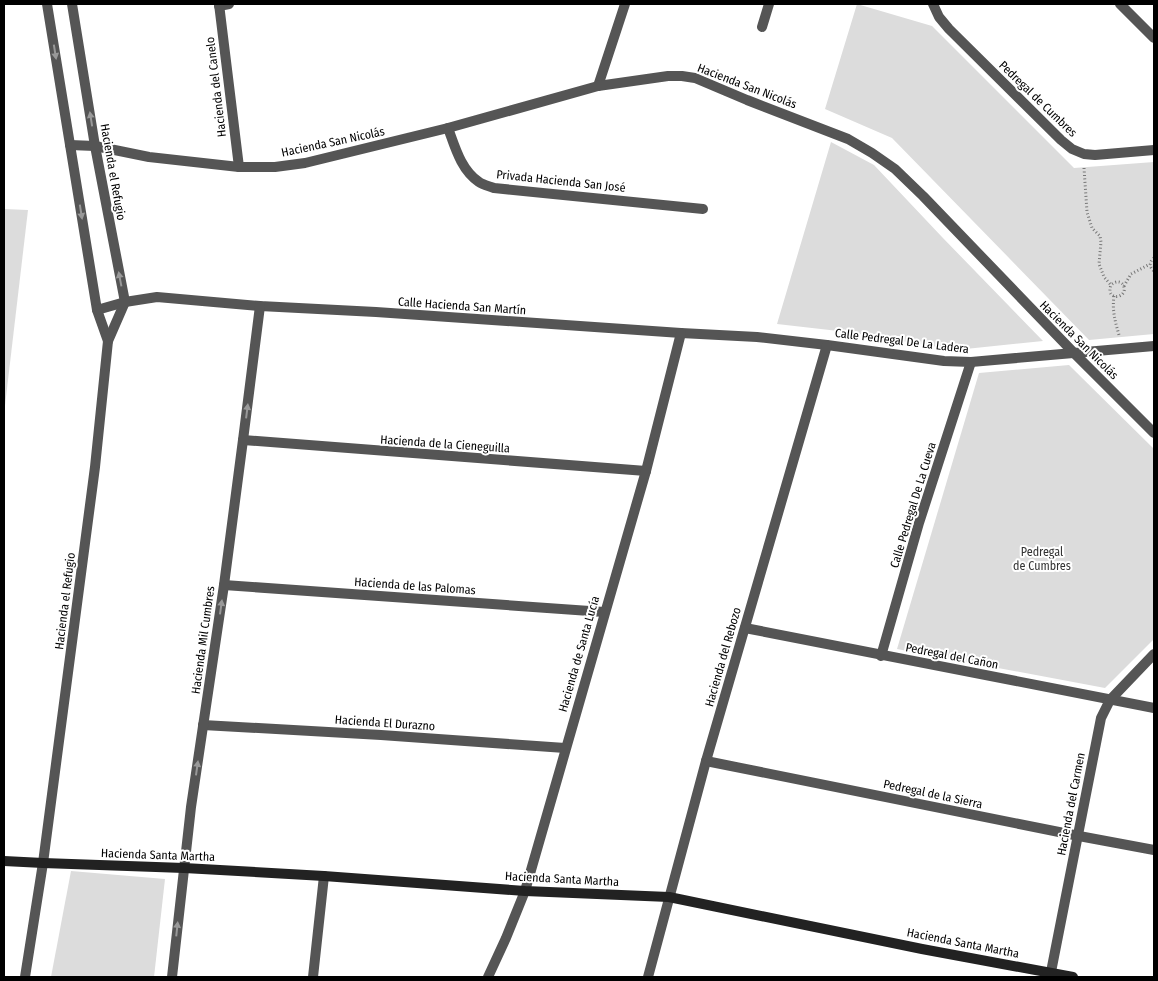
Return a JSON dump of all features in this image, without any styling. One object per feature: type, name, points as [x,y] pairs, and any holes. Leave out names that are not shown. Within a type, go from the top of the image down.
[{"type":"street","name":"Hacienda el Refugio","points":[[47,4],[97,310],[108,341]]},
{"type":"street","name":"Hacienda el Refugio","points":[[43,863],[95,467],[108,341],[125,302],[95,146],[72,4]]},
{"type":"street","name":"Hacienda del Canelo","points":[[222,4],[239,167]]},
{"type":"street","points":[[598,86],[625,4]]},
{"type":"street","points":[[762,27],[769,4]]},
{"type":"street","name":"Pedregal de Cumbres","points":[[933,4],[939,17],[949,29],[1061,140],[1072,149],[1084,154]]},
{"type":"street","points":[[1120,4],[1154,38]]},
{"type":"street","name":"Hacienda San Nicolás","points":[[70,145],[95,146],[149,157],[239,167],[275,167],[306,163],[448,128],[598,86],[668,76],[695,78],[848,139],[895,169],[1154,433]]},
{"type":"street","name":"Privada Hacienda San José","points":[[448,128],[458,155],[467,171],[480,182],[494,188],[703,209]]},
{"type":"street","points":[[1084,154],[1095,155],[1154,150]]},
{"type":"street","name":"Calle Hacienda San Martín","points":[[97,310],[125,302],[157,298],[758,337],[827,345]]},
{"type":"street","name":"Hacienda Mil Cumbres","points":[[172,977],[184,868],[224,585],[260,306]]},
{"type":"street","name":"Hacienda de Santa Lucía","points":[[488,977],[506,938],[524,891],[646,472],[682,333]]},
{"type":"street","name":"Calle Pedregal De La Ladera","points":[[827,345],[944,361],[971,362],[1154,346]]},
{"type":"street","name":"Hacienda del Rebozo","points":[[648,977],[706,761],[827,345]]},
{"type":"street","name":"Calle Pedregal De La Cueva","points":[[881,656],[919,523],[971,362]]},
{"type":"street","name":"Hacienda de la Cieneguilla","points":[[243,440],[646,472]]},
{"type":"street","name":"Hacienda de las Palomas","points":[[224,585],[604,612]]},
{"type":"street","name":"Pedregal del Cañon","points":[[744,628],[1154,708]]},
{"type":"street","name":"Hacienda del Carmen","points":[[1051,975],[1101,718],[1110,700],[1154,654]]},
{"type":"street","name":"Hacienda El Durazno","points":[[203,725],[565,748]]},
{"type":"street","name":"Pedregal de la Sierra","points":[[706,761],[1154,850]]},
{"type":"street","name":"Hacienda Santa Martha","points":[[4,860],[324,876],[524,891],[669,897],[1051,975],[1073,977]]},
{"type":"street","points":[[25,977],[43,863]]},
{"type":"street","points":[[313,977],[324,876]]},
{"type":"path","points":[[1084,154],[1087,212],[1092,228],[1100,236],[1102,242],[1100,264],[1104,277],[1110,285],[1110,293],[1118,297],[1122,295],[1131,274],[1150,264],[1154,258]]},
{"type":"path","points":[[1150,264],[1154,271]]},
{"type":"path","points":[[1110,285],[1118,281],[1124,287]]},
{"type":"path","points":[[1114,296],[1112,306],[1122,349]]},
{"type":"green space","points":[[857,4],[932,26],[1074,168],[1154,162],[1154,334],[1089,340],[892,138],[825,109]]},
{"type":"green space","points":[[831,142],[874,165],[1043,341],[956,350],[847,332],[777,324]]},
{"type":"green space","points":[[4,209],[28,210],[4,414]]},
{"type":"green space","name":"Pedregal de Cumbres","points":[[1069,365],[1154,449],[1154,639],[1105,688],[897,649],[979,373]]},
{"type":"green space","points":[[71,871],[165,879],[154,977],[51,977]]}]
